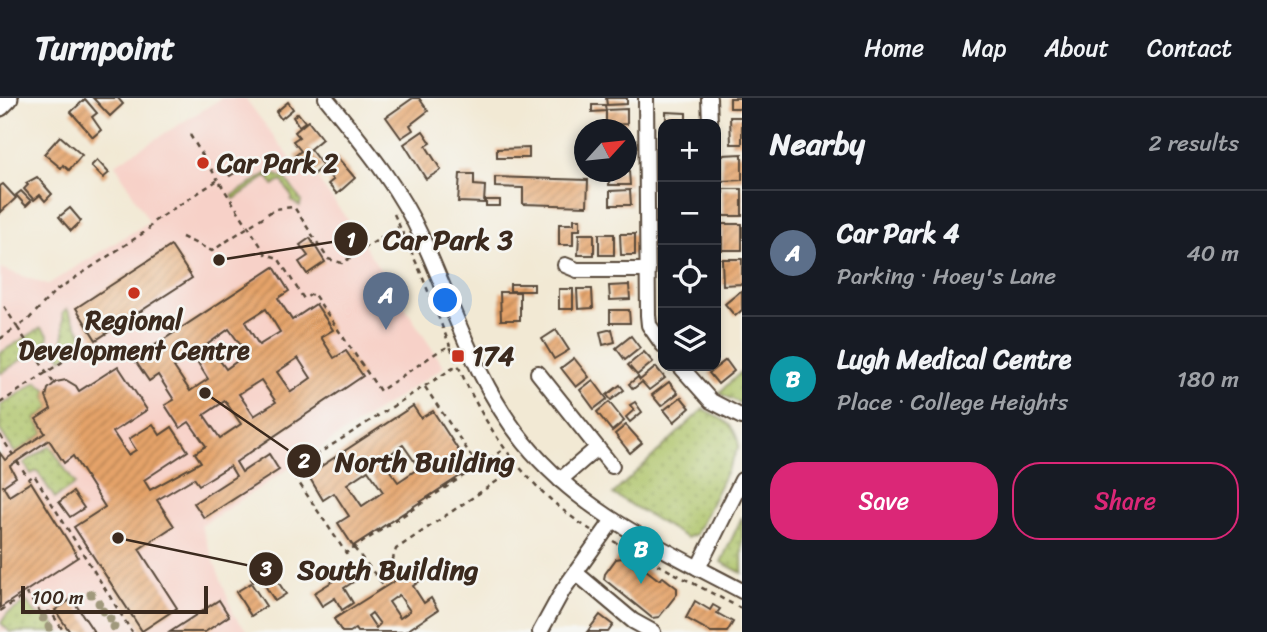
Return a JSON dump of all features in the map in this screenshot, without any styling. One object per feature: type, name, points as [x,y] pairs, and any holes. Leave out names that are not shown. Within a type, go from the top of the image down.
[{"type":"main road","points":[[0,106],[8,98]]},
{"type":"street","points":[[326,98],[379,163],[399,193],[422,236],[475,362],[492,396],[524,443],[586,502],[742,592]]},
{"type":"street","points":[[646,98],[649,325],[658,338]]},
{"type":"street","points":[[709,98],[710,119]]},
{"type":"street","points":[[565,265],[577,270],[648,270]]},
{"type":"street","points":[[684,371],[711,401],[742,417]]},
{"type":"street","points":[[538,373],[612,467]]},
{"type":"street","points":[[560,480],[597,448]]},
{"type":"street","points":[[698,568],[742,480]]},
{"type":"street","points":[[540,632],[563,590],[613,520]]},
{"type":"street","points":[[576,573],[630,626],[653,632]]},
{"type":"path","points":[[190,135],[266,254],[278,258],[304,299],[313,293],[380,391],[450,346]]},
{"type":"path","points":[[0,339],[28,320],[55,291],[218,180]]},
{"type":"path","points":[[182,237],[212,251],[275,209],[293,206],[328,259],[342,263],[398,227]]},
{"type":"path","points":[[394,209],[398,227],[420,271],[465,382],[518,467],[573,519],[742,609]]},
{"type":"path","points":[[4,306],[53,382]]},
{"type":"path","points":[[0,403],[91,343]]},
{"type":"path","points":[[458,365],[291,471],[346,553],[505,449]]},
{"type":"path","points":[[425,387],[472,457],[489,460]]},
{"type":"path","points":[[0,435],[13,455]]},
{"type":"path","points":[[17,461],[29,479],[34,475],[132,632]]},
{"type":"path","points":[[354,548],[382,583],[387,579],[396,548],[518,467]]},
{"type":"path","points":[[332,544],[338,541]]},
{"type":"path","points":[[0,611],[27,594],[40,612],[51,612],[64,632]]},
{"type":"shaded area","points":[[222,98],[245,98],[306,179],[316,177],[347,219],[444,367],[201,526],[234,615],[248,632],[0,632],[0,268],[47,285],[149,222],[115,164]]},
{"type":"green space","points":[[272,173],[286,179],[301,201],[300,206],[291,201],[293,199],[282,181],[273,185],[268,176],[234,199],[232,196],[266,174]]},
{"type":"green space","points":[[67,309],[86,341],[62,359],[59,353],[64,334],[63,312]]},
{"type":"green space","points":[[41,328],[48,334],[45,344],[0,374],[0,353]]},
{"type":"green space","points":[[742,371],[742,404],[719,393]]},
{"type":"green space","points":[[37,382],[47,390],[46,397],[51,408],[35,419],[44,433],[15,453],[0,430],[0,406]]},
{"type":"green space","points":[[703,409],[731,427],[739,446],[696,534],[687,538],[613,494]]},
{"type":"green space","points":[[50,446],[75,484],[55,498],[37,471],[31,474],[24,463]]},
{"type":"green space","points":[[742,517],[742,573],[721,562]]},
{"type":"green space","points":[[27,602],[37,615],[48,615],[59,632],[10,632],[1,623],[7,614]]},
{"type":"building","points":[[93,98],[118,98],[123,104],[110,116]]},
{"type":"building","points":[[413,98],[419,98],[428,111],[410,125],[413,130],[401,138],[386,117]]},
{"type":"building","points":[[606,98],[627,98],[627,104],[607,105]]},
{"type":"building","points":[[730,98],[742,98],[742,108],[730,108]]},
{"type":"building","points":[[85,99],[97,113],[92,117],[101,130],[93,137],[71,112]]},
{"type":"building","points":[[288,102],[293,109],[281,119],[276,112]]},
{"type":"building","points":[[592,105],[605,105],[606,111],[592,112]]},
{"type":"building","points":[[627,109],[627,119],[606,119],[606,110]]},
{"type":"building","points":[[666,112],[686,113],[686,119],[666,119]]},
{"type":"building","points":[[298,113],[305,122],[299,126],[293,117]]},
{"type":"building","points":[[730,117],[742,117],[742,144],[731,144]]},
{"type":"building","points":[[308,121],[322,139],[310,149],[323,166],[311,176],[295,156],[301,151],[293,141],[299,137],[295,132]]},
{"type":"building","points":[[423,131],[431,143],[426,146],[441,170],[426,179],[404,144]]},
{"type":"building","points":[[60,136],[82,155],[69,170],[63,165],[61,168],[44,154]]},
{"type":"building","points":[[529,148],[529,158],[497,158],[497,149]]},
{"type":"building","points":[[742,154],[742,180],[722,181],[722,155]]},
{"type":"building","points":[[337,157],[355,178],[337,194],[328,184],[333,180],[323,168]]},
{"type":"building","points":[[97,160],[109,173],[103,178],[91,166]]},
{"type":"building","points":[[241,163],[244,167],[230,176],[227,172]]},
{"type":"building","points":[[460,174],[474,174],[474,185],[485,186],[484,203],[458,202]]},
{"type":"building","points":[[37,177],[52,194],[45,201],[40,195],[34,200],[24,189],[28,185],[26,183]]},
{"type":"building","points":[[495,177],[588,182],[587,206],[523,204],[523,188],[495,187]]},
{"type":"building","points":[[609,182],[630,182],[630,185],[609,185]]},
{"type":"building","points":[[3,184],[16,198],[0,213],[0,186]]},
{"type":"building","points":[[723,189],[742,189],[742,216],[723,216]]},
{"type":"building","points":[[630,190],[631,205],[610,205],[610,191]]},
{"type":"building","points":[[21,191],[31,201],[26,206],[16,195]]},
{"type":"building","points":[[486,200],[500,200],[500,206],[486,206]]},
{"type":"building","points":[[70,208],[81,221],[71,231],[59,217]]},
{"type":"building","points":[[574,219],[580,219],[580,230],[573,230],[573,245],[559,245],[559,224],[574,224]]},
{"type":"building","points":[[722,224],[742,224],[742,250],[722,250]]},
{"type":"building","points":[[579,234],[594,234],[594,255],[578,255]]},
{"type":"building","points":[[599,234],[614,234],[614,255],[599,255]]},
{"type":"building","points":[[620,234],[635,234],[635,255],[621,255]]},
{"type":"building","points":[[310,238],[325,262],[307,274],[299,262],[308,256],[300,245]]},
{"type":"building","name":"Regional Development Centre","points":[[171,246],[192,278],[96,340],[76,308]]},
{"type":"building","points":[[722,259],[742,259],[742,284],[723,285]]},
{"type":"building","points":[[274,267],[289,291],[278,298],[292,320],[316,304],[333,330],[321,337],[334,358],[346,351],[363,376],[236,462],[242,472],[269,454],[279,470],[204,518],[194,503],[236,476],[230,466],[199,485],[194,478],[157,500],[174,526],[139,549],[177,608],[142,631],[74,527],[105,507],[73,456],[64,463],[49,440],[10,466],[16,477],[3,486],[9,496],[31,482],[78,557],[0,608],[0,453],[5,460],[45,433],[36,419],[51,409],[46,397],[48,389],[56,382],[66,380],[79,391],[118,366],[147,410],[113,432],[128,455],[136,450],[129,439],[153,424],[160,435],[172,427],[188,451],[144,480],[150,490],[201,462],[195,453],[206,446],[189,422],[180,428],[165,405],[174,400],[158,375],[149,381],[134,359]],"holes":[[[266,309],[280,332],[259,345],[245,322]],[[229,329],[247,354],[226,369],[208,344]],[[193,355],[208,379],[190,391],[174,367]],[[298,358],[311,378],[291,392],[277,372]],[[261,380],[276,402],[254,416],[239,394]],[[225,401],[241,424],[220,438],[204,415]]]},
{"type":"building","points":[[510,284],[534,284],[534,291],[510,291]]},
{"type":"building","points":[[629,285],[630,299],[610,300],[609,286]]},
{"type":"building","points":[[559,289],[573,289],[573,309],[559,309]]},
{"type":"building","points":[[577,289],[592,289],[593,308],[578,309]]},
{"type":"building","points":[[742,290],[742,310],[735,316],[725,304]]},
{"type":"building","points":[[500,292],[520,292],[520,320],[501,320]]},
{"type":"building","points":[[610,310],[629,310],[630,323],[610,323]]},
{"type":"building","points":[[612,329],[615,342],[603,345],[600,332]]},
{"type":"building","points":[[556,330],[569,350],[554,359],[542,339]]},
{"type":"building","points":[[631,336],[640,348],[625,360],[616,348]]},
{"type":"building","points":[[644,352],[653,362],[637,375],[628,365]]},
{"type":"building","points":[[574,358],[589,377],[576,387],[561,368]]},
{"type":"building","points":[[726,360],[734,371],[718,384],[709,373],[721,371],[721,364]]},
{"type":"building","points":[[656,367],[665,378],[649,390],[642,382],[633,389],[629,384],[638,377],[640,380]]},
{"type":"building","points":[[593,380],[607,399],[594,409],[580,390]]},
{"type":"building","points":[[669,382],[678,393],[661,406],[652,395]]},
{"type":"building","points":[[620,385],[624,390],[611,400],[607,395]]},
{"type":"building","points":[[681,397],[690,408],[674,422],[664,410]]},
{"type":"building","points":[[609,402],[624,421],[612,431],[597,412]]},
{"type":"building","points":[[635,402],[642,412],[630,422],[626,417],[634,410],[630,405]]},
{"type":"building","points":[[413,406],[421,418],[433,411],[464,459],[453,466],[460,476],[353,546],[338,523],[349,516],[334,493],[323,500],[308,475]],"holes":[[[403,445],[419,468],[398,482],[382,460]],[[368,470],[383,492],[362,506],[347,484]]]},
{"type":"building","points":[[626,425],[642,443],[630,453],[615,434]]},
{"type":"building","points":[[73,492],[84,508],[70,517],[59,502]]},
{"type":"building","points":[[622,558],[636,568],[642,567],[659,580],[663,577],[677,588],[677,594],[659,617],[652,618],[604,579],[616,559]]},
{"type":"building","points":[[359,565],[364,575],[344,588],[353,603],[342,610],[335,598],[322,606],[314,593]]},
{"type":"building","points":[[269,568],[286,594],[275,601],[260,578],[253,582],[251,579]]},
{"type":"building","points":[[412,570],[420,581],[413,586],[424,603],[431,598],[438,610],[405,632],[357,632],[355,629],[342,632],[334,619]],"holes":[[[399,595],[410,611],[400,618],[389,602]],[[372,613],[380,624],[376,628],[368,616]]]},
{"type":"building","points":[[251,583],[266,606],[251,616],[236,592]]},
{"type":"building","points":[[72,599],[94,632],[70,632],[55,610]]},
{"type":"building","points":[[219,600],[229,616],[205,632],[170,632]]},
{"type":"building","points":[[695,601],[710,610],[713,605],[720,609],[717,613],[733,622],[727,632],[711,632],[686,618]]},
{"type":"building","points":[[600,615],[613,625],[608,632],[587,632]]},
{"type":"place","name":"Car Park 2","points":[[203,163]]},
{"type":"place","name":"Car Park 3","points":[[219,260]]},
{"type":"place","name":"Regional Development Centre","points":[[134,293]]},
{"type":"place","name":"Car Park 4","points":[[386,330]]},
{"type":"place","name":"174","points":[[458,356]]},
{"type":"place","name":"North Building","points":[[205,393]]},
{"type":"place","name":"South Building","points":[[118,538]]},
{"type":"place","name":"Lugh Medical Centre","points":[[641,584]]}]
